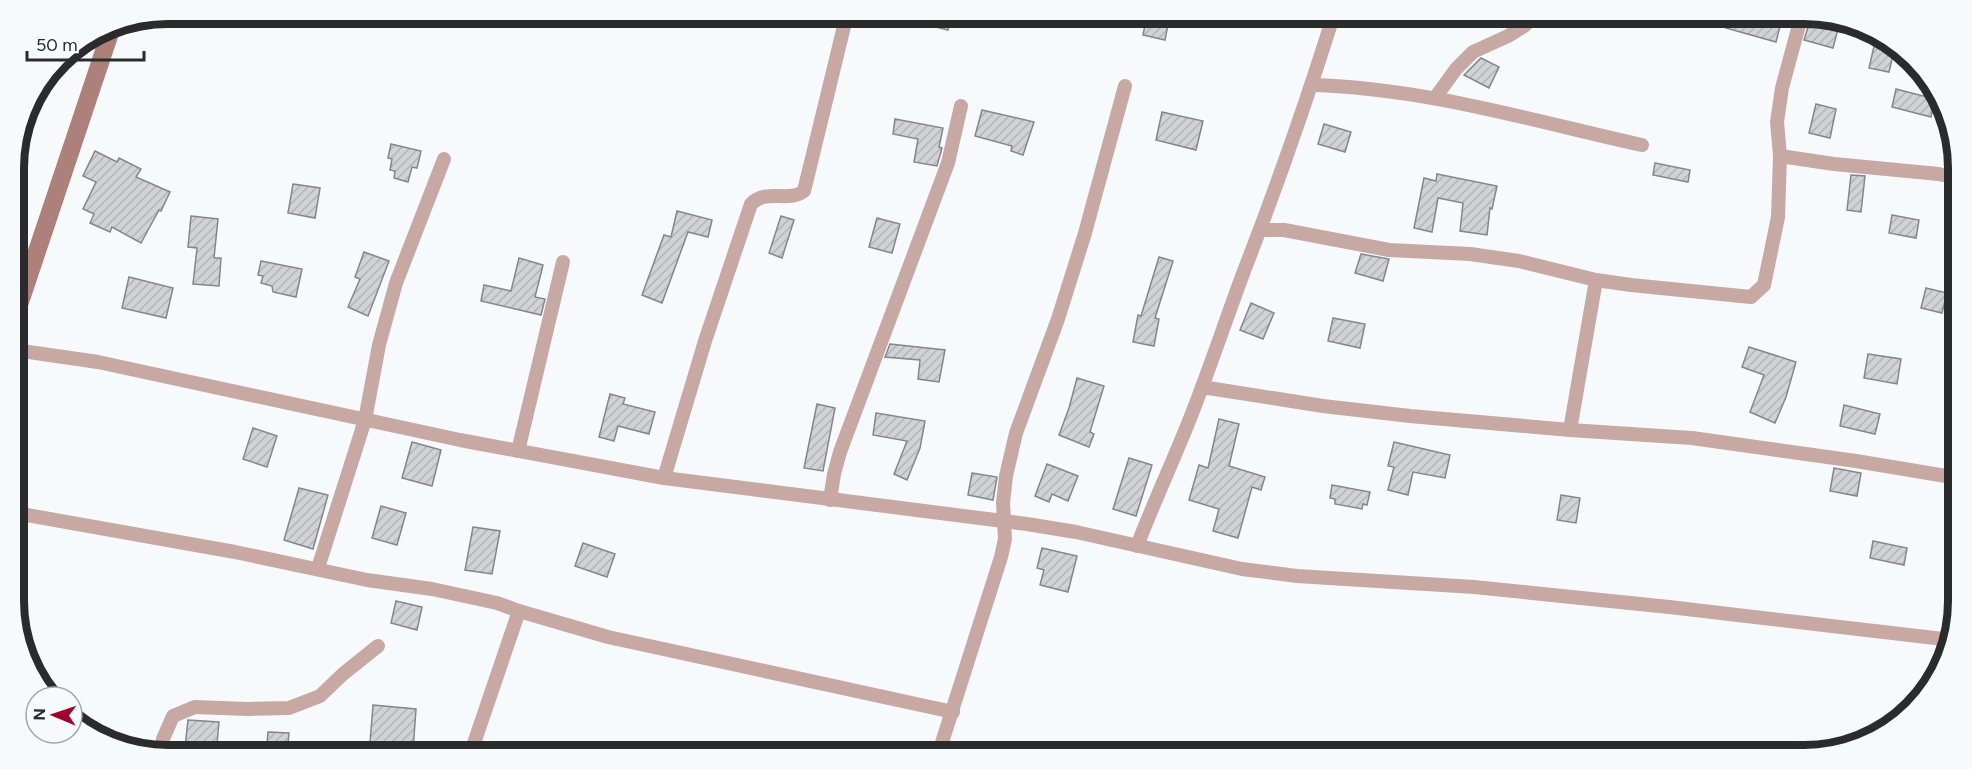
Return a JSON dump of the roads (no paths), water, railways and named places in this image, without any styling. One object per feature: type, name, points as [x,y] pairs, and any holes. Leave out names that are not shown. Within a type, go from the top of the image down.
[{"type":"main road","points":[[24,267],[108,37]]},
{"type":"street","points":[[664,478],[705,340],[751,204],[765,195],[797,196],[804,191],[845,24]]},
{"type":"street","points":[[1137,546],[1202,387],[1244,270],[1261,230],[1331,24]]},
{"type":"street","points":[[1435,98],[1456,69],[1473,52],[1508,36],[1526,24]]},
{"type":"street","points":[[1261,230],[1294,232],[1389,250],[1470,254],[1519,261],[1596,280],[1695,293],[1751,297],[1764,285],[1778,217],[1780,156],[1777,122],[1782,87],[1799,24]]},
{"type":"street","points":[[1312,85],[1370,89],[1480,106],[1642,145]]},
{"type":"street","points":[[941,745],[1001,557],[1005,539],[1003,503],[1006,476],[1016,433],[1058,319],[1125,86]]},
{"type":"street","points":[[830,500],[840,452],[948,163],[961,106]]},
{"type":"street","points":[[1780,156],[1948,176]]},
{"type":"street","points":[[318,568],[365,420],[379,345],[396,283],[444,159]]},
{"type":"street","points":[[518,451],[563,262]]},
{"type":"street","points":[[1570,430],[1596,280]]},
{"type":"street","points":[[24,351],[98,362],[365,420],[664,478],[1076,532],[1242,569],[1297,576],[1474,587],[1942,639]]},
{"type":"street","points":[[1202,387],[1323,406],[1570,430],[1692,438],[1948,476]]},
{"type":"street","points":[[24,514],[318,568],[367,580],[443,591],[497,603],[519,612],[608,637],[953,711]]},
{"type":"street","points":[[473,745],[519,612]]},
{"type":"street","points":[[162,745],[173,716],[195,707],[289,708],[320,696],[378,646]]}]
